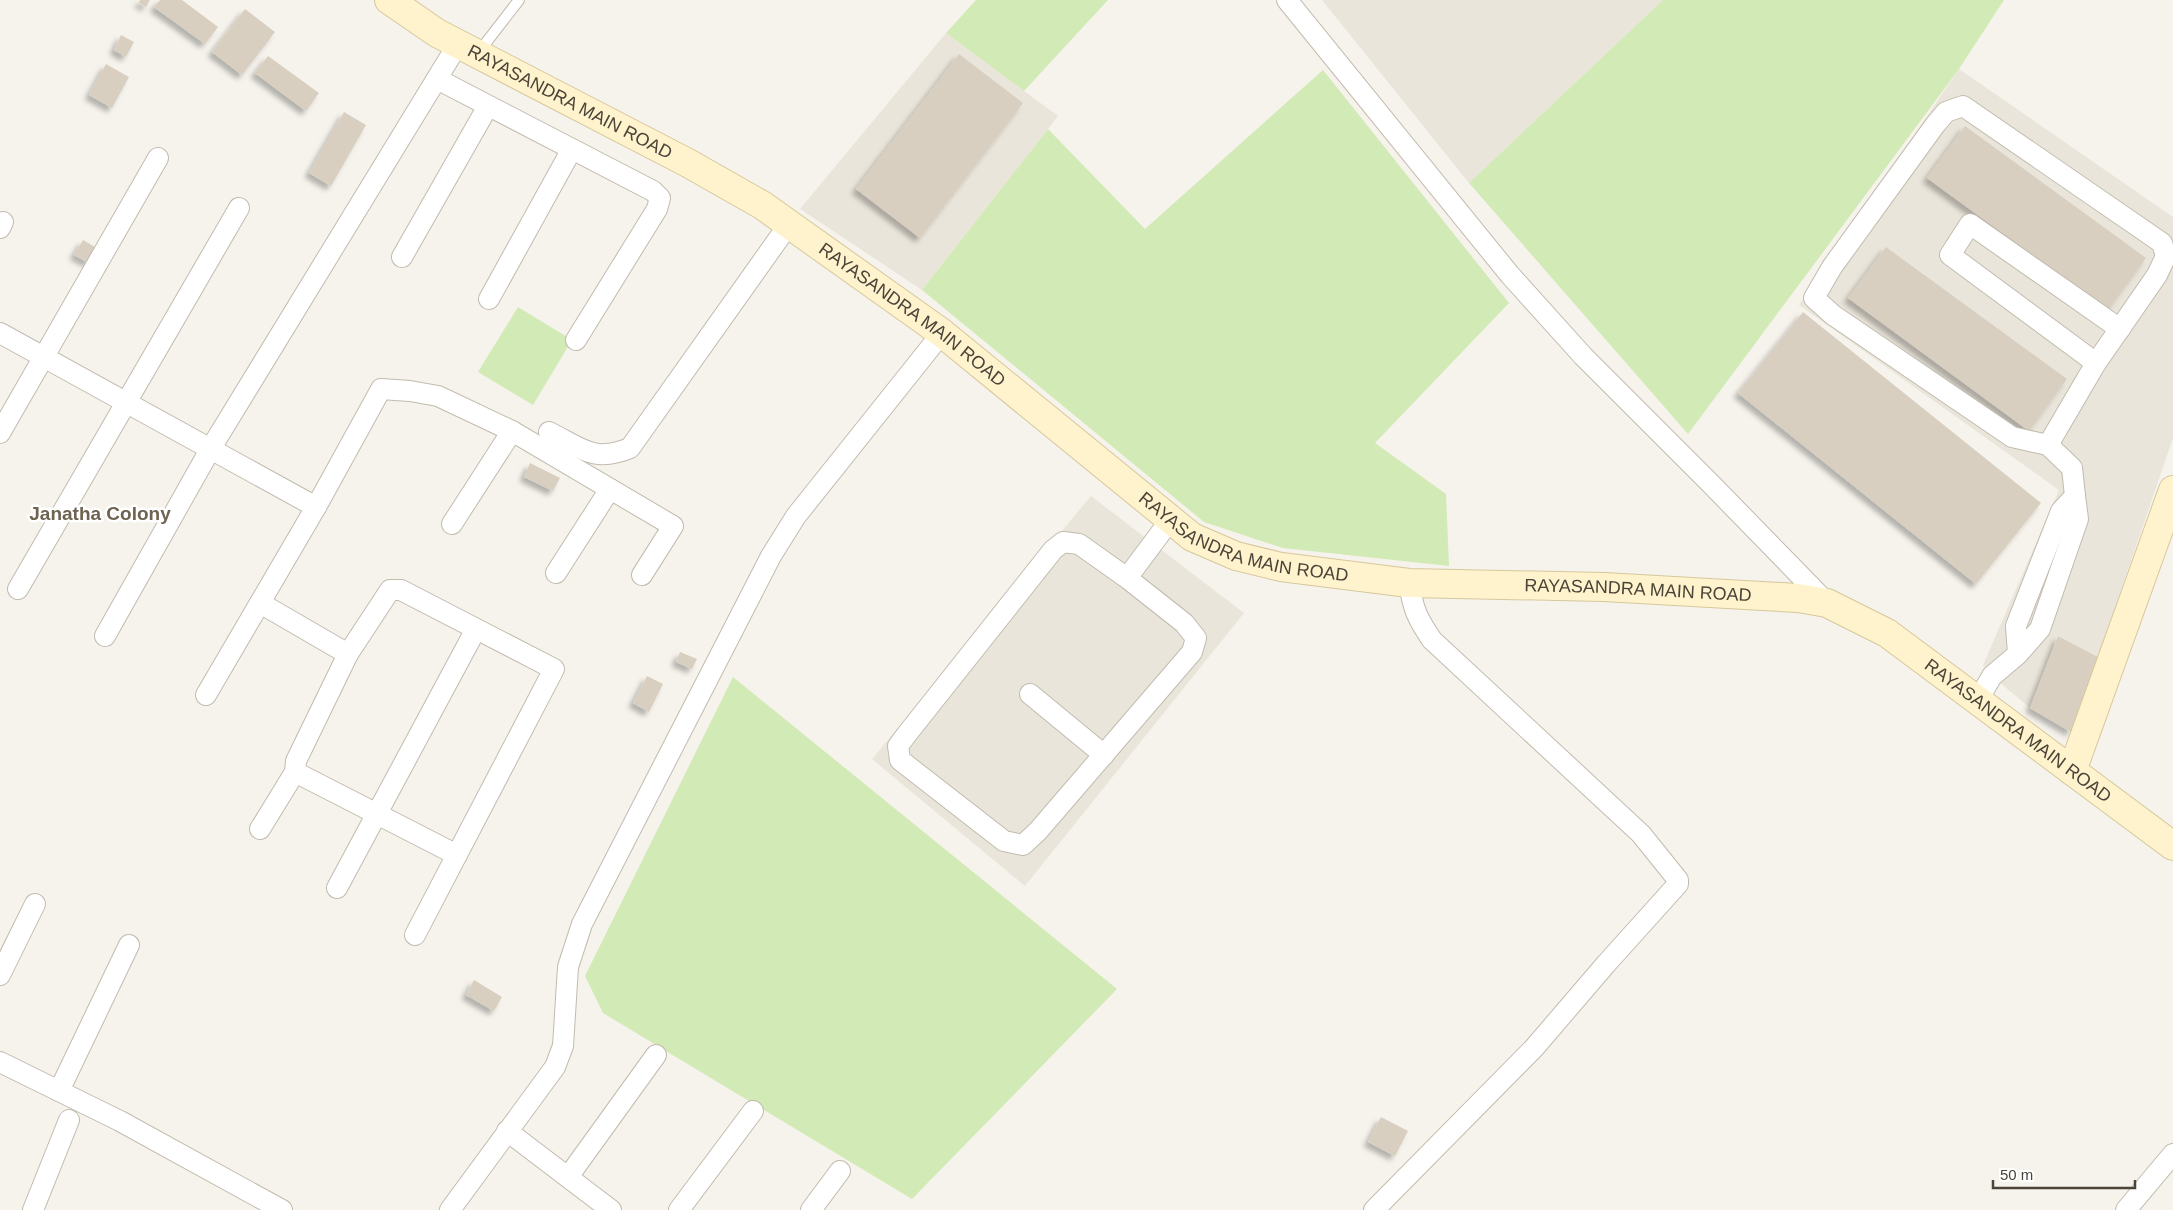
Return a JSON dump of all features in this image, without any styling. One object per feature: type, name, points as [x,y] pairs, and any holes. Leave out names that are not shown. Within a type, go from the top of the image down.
[{"type":"street","name":"RAYASANDRA MAIN ROAD","points":[[389,0],[437,32],[688,163],[762,205],[942,333],[1192,538],[1236,556],[1281,567],[1409,583],[1604,587],[1798,598],[1828,604],[1887,633],[2173,846]]},
{"type":"street","points":[[1287,0],[1510,275],[1583,356],[1712,484],[1828,604]]},
{"type":"street","points":[[106,636],[211,448],[436,79],[468,49]]},
{"type":"street","points":[[436,79],[653,190],[660,198],[658,209],[576,340]]},
{"type":"street","points":[[402,257],[488,106]]},
{"type":"street","points":[[1978,700],[1992,676],[2018,654],[2040,629],[2078,519],[2072,468],[2048,445],[2012,437],[1833,315],[1814,298],[1832,267],[1946,112],[1963,106],[2162,243],[2166,256],[2157,275],[2096,363],[2048,445]]},
{"type":"street","points":[[489,299],[572,149]]},
{"type":"street","points":[[0,433],[43,355],[158,158]]},
{"type":"street","points":[[18,589],[239,208]]},
{"type":"street","points":[[549,432],[590,453],[605,456],[630,448],[789,224]]},
{"type":"street","points":[[2096,363],[1950,255],[1958,240],[1970,224],[2120,329]]},
{"type":"street","points":[[0,332],[316,507]]},
{"type":"street","points":[[450,1210],[555,1067],[563,1046],[568,967],[582,924],[771,556],[796,516],[942,333]]},
{"type":"street","points":[[206,695],[316,507],[381,390],[410,391],[438,396],[512,431],[673,526],[642,575]]},
{"type":"street","points":[[452,524],[512,431]]},
{"type":"street","points":[[556,573],[610,489]]},
{"type":"street","points":[[2072,770],[2173,490]]},
{"type":"street","points":[[1127,578],[1171,519]]},
{"type":"street","points":[[1063,542],[1079,544],[1127,578],[1184,623],[1196,638],[1192,652],[1038,831],[1023,845],[1004,841],[900,760],[898,746],[1053,550],[1063,542]]},
{"type":"street","points":[[1374,1210],[1534,1048],[1678,884],[1678,880],[1641,834],[1432,640],[1418,620],[1412,604],[1409,583]]},
{"type":"street","points":[[260,829],[295,772],[296,761],[348,654],[390,590],[401,590],[554,669],[415,935]]},
{"type":"street","points":[[260,604],[348,654]]},
{"type":"street","points":[[338,888],[476,628]]},
{"type":"street","points":[[1030,694],[1104,755]]},
{"type":"street","points":[[295,772],[457,854]]},
{"type":"street","points":[[0,975],[35,904]]},
{"type":"street","points":[[59,1091],[129,945]]},
{"type":"street","points":[[568,1177],[656,1055]]},
{"type":"street","points":[[0,1062],[120,1121],[282,1210]]},
{"type":"street","points":[[679,1210],[753,1111]]},
{"type":"street","points":[[33,1210],[69,1120]]},
{"type":"street","points":[[507,1131],[611,1210]]},
{"type":"street","points":[[2126,1210],[2173,1154]]},
{"type":"street","points":[[811,1210],[840,1171]]},
{"type":"lane","points":[[468,49],[519,0]]},
{"type":"shaded area","points":[[1322,0],[1663,0],[1469,183]]},
{"type":"shaded area","points":[[946,33],[1058,116],[922,290],[800,209]]},
{"type":"shaded area","points":[[1959,69],[2173,217],[2173,438],[2098,657],[2058,636],[2030,708],[1992,676],[1983,665],[2059,490],[1799,305]]},
{"type":"shaded area","points":[[1091,496],[1244,613],[1025,886],[872,759]]},
{"type":"green space","points":[[976,0],[1108,0],[1024,91],[946,33]]},
{"type":"green space","points":[[1663,0],[2004,0],[1959,69],[1688,434],[1469,183]]},
{"type":"green space","points":[[1323,70],[1509,303],[1375,443],[1446,494],[1449,566],[1283,548],[1204,522],[922,290],[1048,129],[1145,229]]},
{"type":"green space","points":[[518,307],[572,340],[533,405],[478,372]]},
{"type":"green space","points":[[733,677],[1117,989],[912,1199],[603,1013],[585,976]]},
{"type":"building","points":[[140,0],[150,0],[146,7],[139,3]]},
{"type":"building","points":[[160,0],[182,0],[218,27],[205,44],[154,7]]},
{"type":"building","points":[[245,9],[275,32],[242,75],[212,52]]},
{"type":"building","points":[[121,35],[134,42],[126,57],[114,50]]},
{"type":"building","points":[[959,54],[1023,103],[920,238],[856,189]]},
{"type":"building","points":[[268,56],[319,93],[306,111],[255,73]]},
{"type":"building","points":[[106,64],[129,77],[112,108],[89,95]]},
{"type":"building","points":[[344,112],[366,125],[331,186],[309,173]]},
{"type":"building","points":[[1965,126],[2146,258],[2108,310],[1927,178]]},
{"type":"building","points":[[83,240],[97,248],[89,263],[74,255]]},
{"type":"building","points":[[1886,247],[2067,379],[2029,431],[1848,298]]},
{"type":"building","points":[[1803,312],[2041,503],[1976,584],[1738,393]]},
{"type":"building","points":[[530,463],[560,478],[553,491],[524,477]]},
{"type":"building","points":[[2058,636],[2098,657],[2071,732],[2030,708]]},
{"type":"building","points":[[680,652],[697,659],[692,669],[676,662]]},
{"type":"building","points":[[647,676],[663,684],[649,712],[633,703]]},
{"type":"building","points":[[474,980],[502,997],[494,1011],[466,995]]},
{"type":"building","points":[[1381,1117],[1408,1131],[1395,1156],[1368,1142]]},
{"type":"district","name":"Janatha Colony","points":[[100,513]]}]
